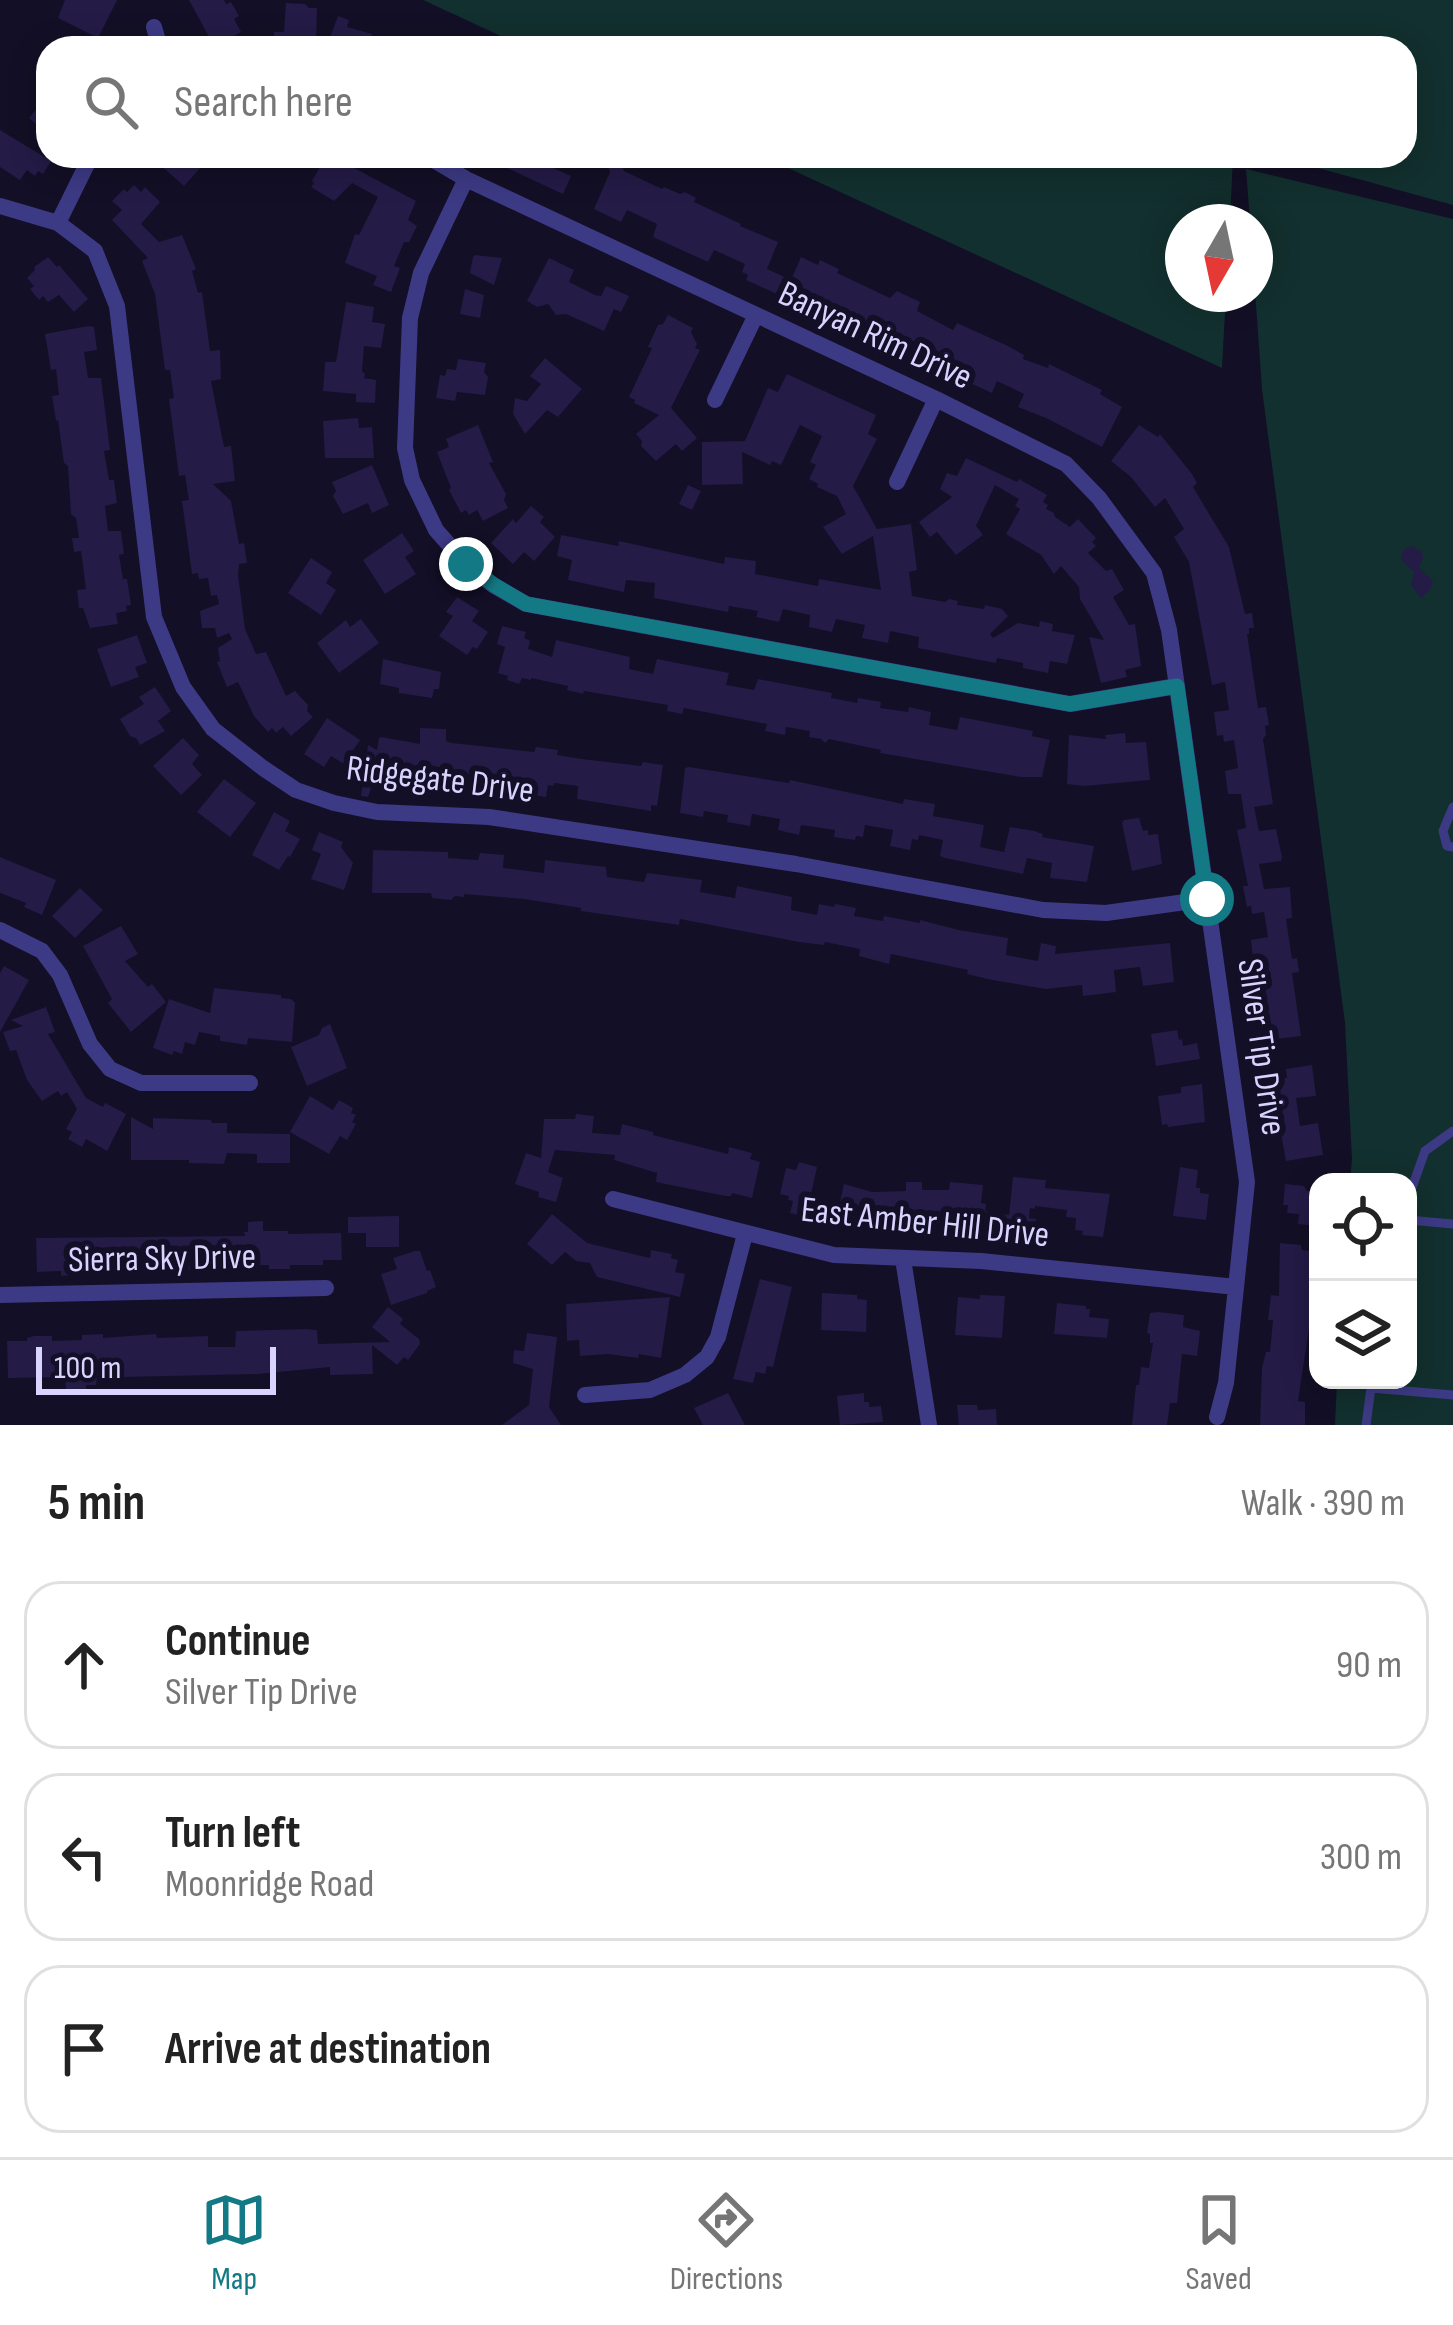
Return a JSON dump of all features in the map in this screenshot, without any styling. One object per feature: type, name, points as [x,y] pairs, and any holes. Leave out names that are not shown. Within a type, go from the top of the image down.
[{"type":"street","points":[[154,27],[157,36]]},
{"type":"street","points":[[58,224],[85,168]]},
{"type":"street","name":"Banyan Rim Drive","points":[[447,168],[1066,464],[1099,497],[1154,573],[1177,686]]},
{"type":"street","points":[[466,179],[421,273],[410,319],[404,448],[412,481],[436,530],[466,564],[494,585],[526,604],[1070,704],[1177,686]]},
{"type":"street","name":"Ridgegate Drive","points":[[0,206],[58,224],[95,251],[117,306],[154,617],[183,687],[214,729],[296,790],[376,812],[489,818],[796,864],[1042,910],[1106,913],[1207,899]]},
{"type":"street","points":[[715,400],[754,317]]},
{"type":"street","points":[[897,482],[936,399]]},
{"type":"street","name":"Silver Tip Drive","points":[[1177,686],[1247,1182],[1226,1383],[1217,1417]]},
{"type":"street","points":[[0,930],[42,951],[60,975],[90,1044],[110,1069],[141,1083],[250,1083]]},
{"type":"street","name":"East Amber Hill Drive","points":[[613,1199],[835,1255],[981,1261],[1236,1288]]},
{"type":"street","points":[[585,1396],[650,1390],[685,1375],[707,1357],[718,1337],[745,1234]]},
{"type":"street","points":[[903,1258],[929,1425]]},
{"type":"street","name":"Sierra Sky Drive","points":[[0,1295],[326,1288]]},
{"type":"lane","points":[[1453,807],[1443,831],[1447,846],[1453,847]]},
{"type":"lane","points":[[1417,1174],[1425,1151],[1453,1131]]},
{"type":"lane","points":[[1417,1221],[1453,1224]]},
{"type":"lane","points":[[1366,1425],[1371,1389]]},
{"type":"lane","points":[[1409,1389],[1453,1395]]},
{"type":"green space","points":[[423,0],[1453,0],[1453,205],[1318,168],[1417,168],[1417,36],[501,36]]},
{"type":"green space","points":[[788,168],[1232,168],[1231,204],[1165,204],[1165,312],[1225,312],[1222,368]]},
{"type":"green space","points":[[1246,169],[1453,219],[1453,1425],[1335,1425],[1337,1389],[1417,1389],[1417,1173],[1351,1173],[1345,1023],[1262,389],[1256,312],[1273,312],[1273,204],[1249,204]]},
{"type":"building","points":[[65,0],[117,0],[99,36],[58,18]]},
{"type":"building","points":[[189,0],[231,2],[239,16],[234,19],[241,32],[208,36]]},
{"type":"building","points":[[286,3],[317,8],[316,36],[274,36],[274,32],[284,32]]},
{"type":"building","points":[[338,16],[349,20],[347,27],[372,34],[371,36],[330,36]]},
{"type":"building","points":[[0,130],[36,152],[36,168],[47,168],[35,176],[27,170],[20,180],[0,167]]},
{"type":"building","points":[[164,168],[200,168],[184,186]]},
{"type":"building","points":[[319,168],[354,168],[416,201],[408,220],[417,226],[394,266],[400,268],[391,292],[373,285],[377,276],[345,263],[355,234],[359,235],[378,197],[352,183],[334,201],[311,187]]},
{"type":"building","points":[[507,168],[553,168],[571,176],[563,194]]},
{"type":"building","points":[[609,168],[623,168],[662,189],[685,192],[696,198],[694,202],[778,242],[767,269],[791,280],[801,257],[818,265],[820,260],[890,298],[897,291],[920,302],[917,311],[953,330],[957,323],[1008,346],[1024,355],[1023,359],[1048,368],[1049,364],[1102,390],[1100,394],[1122,407],[1102,447],[1018,407],[1024,394],[997,381],[992,393],[970,383],[973,373],[948,361],[943,372],[920,361],[926,347],[902,336],[895,348],[746,280],[745,264],[714,250],[708,262],[653,237],[657,224],[627,210],[621,222],[594,209]]},
{"type":"building","points":[[134,185],[141,192],[145,187],[160,202],[141,224],[159,242],[182,235],[196,269],[192,271],[198,293],[202,292],[210,351],[220,350],[221,379],[211,381],[224,447],[231,446],[235,481],[213,484],[231,501],[239,544],[244,543],[247,563],[239,564],[238,575],[245,629],[256,654],[266,652],[286,696],[295,691],[313,717],[291,736],[283,727],[268,732],[254,716],[238,682],[227,687],[217,662],[218,648],[232,639],[229,633],[217,638],[215,628],[202,628],[200,611],[219,604],[217,595],[211,596],[208,578],[192,574],[182,501],[189,500],[185,475],[179,476],[170,370],[165,370],[155,294],[142,261],[148,258],[112,220],[122,210],[112,201]]},
{"type":"building","points":[[475,255],[502,258],[494,285],[470,273]]},
{"type":"building","points":[[48,257],[88,299],[74,312],[59,295],[48,302],[43,296],[39,300],[30,289],[34,286],[27,278]]},
{"type":"building","points":[[549,258],[574,270],[569,282],[595,295],[601,296],[606,286],[629,296],[621,312],[614,309],[604,331],[566,314],[556,315],[548,304],[537,307],[527,301]]},
{"type":"building","points":[[465,289],[484,295],[480,318],[460,314]]},
{"type":"building","points":[[346,302],[374,307],[372,322],[385,324],[381,348],[364,346],[362,372],[364,378],[376,380],[375,403],[356,402],[356,394],[323,391],[325,362],[336,362]]},
{"type":"building","points":[[668,315],[693,328],[695,348],[700,350],[671,408],[697,438],[682,451],[676,444],[656,461],[636,434],[659,415],[629,397],[658,325]]},
{"type":"building","points":[[94,327],[97,350],[84,352],[88,378],[101,378],[110,450],[104,451],[117,503],[105,506],[108,531],[121,531],[124,554],[119,555],[131,605],[116,613],[118,624],[90,628],[79,608],[77,590],[86,589],[81,551],[74,552],[72,538],[79,538],[52,396],[59,395],[56,369],[51,370],[45,334]]},
{"type":"building","points":[[545,358],[582,389],[558,417],[547,410],[525,434],[513,414],[515,398],[527,401],[541,384],[530,376]]},
{"type":"building","points":[[458,359],[486,363],[485,395],[457,392],[455,401],[436,398],[440,375],[445,376],[447,369],[456,370]]},
{"type":"building","points":[[787,374],[876,415],[868,434],[877,439],[853,486],[877,529],[911,524],[917,570],[909,572],[912,596],[1002,609],[1008,616],[990,634],[993,638],[1018,623],[1053,624],[1052,631],[1075,635],[1067,664],[1050,661],[1048,673],[997,658],[996,663],[918,648],[919,637],[890,631],[888,643],[862,638],[865,625],[836,619],[832,632],[809,627],[810,615],[783,609],[779,622],[756,617],[758,611],[729,606],[728,612],[654,598],[655,583],[626,580],[624,592],[568,580],[572,560],[557,556],[561,535],[618,546],[619,541],[724,564],[725,557],[756,561],[755,574],[818,586],[819,579],[881,590],[873,536],[842,554],[823,527],[846,514],[837,496],[809,479],[816,465],[810,462],[822,436],[800,425],[781,465],[742,452],[743,484],[702,485],[702,442],[745,441],[768,388],[778,392]]},
{"type":"building","points":[[358,418],[359,428],[372,427],[374,458],[325,458],[323,421]]},
{"type":"building","points":[[478,425],[508,508],[483,521],[477,510],[461,513],[437,452],[449,447],[446,439]]},
{"type":"building","points":[[1139,425],[1160,434],[1192,474],[1197,483],[1193,487],[1229,547],[1245,614],[1252,613],[1254,628],[1247,634],[1258,708],[1266,707],[1269,725],[1263,739],[1273,804],[1254,807],[1259,831],[1276,829],[1282,857],[1259,864],[1264,889],[1290,887],[1292,918],[1286,919],[1292,959],[1297,958],[1299,972],[1292,973],[1301,1036],[1267,1040],[1264,1017],[1259,1018],[1251,940],[1268,937],[1264,912],[1252,914],[1251,906],[1247,907],[1243,886],[1248,886],[1237,830],[1246,828],[1241,794],[1228,794],[1225,771],[1238,768],[1234,740],[1224,742],[1223,735],[1217,736],[1214,712],[1229,710],[1225,682],[1212,685],[1189,562],[1174,537],[1184,529],[1165,498],[1155,507],[1111,461]]},
{"type":"building","points":[[966,458],[1047,495],[1043,502],[1055,517],[1070,527],[1078,519],[1096,538],[1092,542],[1096,546],[1088,553],[1106,571],[1112,569],[1124,590],[1113,597],[1129,625],[1135,624],[1141,666],[1125,670],[1127,677],[1101,683],[1089,637],[1104,640],[1080,599],[1079,587],[1061,566],[1054,574],[1041,555],[1006,534],[1020,509],[1015,506],[1019,499],[995,485],[976,526],[983,535],[956,555],[937,532],[930,537],[919,522],[952,497],[940,489],[947,473],[957,476]]},
{"type":"building","points":[[372,465],[389,505],[372,513],[368,503],[343,514],[333,496],[332,482]]},
{"type":"building","points":[[688,485],[701,491],[692,510],[679,504]]},
{"type":"building","points":[[531,506],[555,537],[534,561],[524,552],[513,564],[491,543]]},
{"type":"building","points":[[402,533],[414,551],[405,557],[416,574],[385,594],[363,560]]},
{"type":"building","points":[[1411,546],[1421,551],[1419,568],[1433,581],[1421,598],[1411,585],[1414,572],[1401,559],[1403,550]]},
{"type":"building","points":[[311,558],[332,572],[326,583],[336,590],[321,615],[288,593]]},
{"type":"building","points":[[457,597],[479,611],[472,621],[488,632],[467,655],[439,636],[453,616],[446,612]]},
{"type":"building","points":[[361,619],[379,643],[339,673],[317,643],[346,620],[350,627]]},
{"type":"building","points":[[502,626],[526,632],[528,649],[552,657],[556,640],[630,657],[629,669],[653,674],[657,659],[729,673],[726,685],[754,690],[758,679],[832,693],[831,698],[857,703],[858,698],[881,702],[880,708],[931,712],[929,725],[957,730],[960,717],[1033,731],[1032,736],[1050,740],[1042,777],[880,753],[829,739],[825,743],[809,737],[810,731],[786,727],[785,735],[765,731],[767,724],[684,708],[682,714],[667,711],[668,705],[583,694],[531,678],[522,678],[519,684],[498,673],[505,647],[497,644]]},
{"type":"building","points":[[137,635],[147,663],[135,667],[139,677],[111,687],[97,649]]},
{"type":"building","points":[[383,659],[441,672],[439,689],[434,689],[432,698],[399,693],[399,688],[380,684]]},
{"type":"building","points":[[155,687],[171,711],[158,721],[165,731],[140,745],[120,719],[144,704],[139,697]]},
{"type":"building","points":[[327,718],[360,740],[344,764],[331,756],[324,767],[304,754]]},
{"type":"building","points":[[420,728],[446,729],[446,741],[452,743],[534,752],[536,747],[582,759],[663,765],[657,806],[651,805],[651,811],[577,799],[578,786],[554,783],[548,785],[546,797],[474,783],[419,787],[419,775],[395,771],[391,786],[373,783],[368,797],[361,796],[368,745],[377,750],[381,737],[420,744]]},
{"type":"building","points":[[1125,733],[1126,743],[1146,742],[1150,780],[1067,784],[1069,735],[1106,739],[1105,735]]},
{"type":"building","points":[[183,738],[199,755],[192,764],[202,775],[181,795],[153,766]]},
{"type":"building","points":[[685,768],[790,780],[903,804],[904,799],[935,804],[933,816],[984,825],[980,847],[1004,852],[1010,827],[1094,846],[1087,882],[1050,878],[1052,863],[1027,858],[1023,874],[945,858],[940,856],[943,840],[919,835],[918,840],[912,839],[910,850],[890,846],[893,830],[865,825],[863,837],[855,840],[834,837],[835,830],[801,825],[799,835],[778,830],[780,819],[752,814],[750,826],[727,822],[728,815],[680,813]]},
{"type":"building","points":[[224,779],[256,803],[230,837],[197,812]]},
{"type":"building","points":[[274,812],[290,821],[285,831],[300,839],[279,870],[252,855]]},
{"type":"building","points":[[1139,818],[1143,831],[1158,834],[1162,864],[1132,871],[1122,823]]},
{"type":"building","points":[[319,832],[343,842],[341,847],[353,863],[344,890],[311,879],[321,854],[312,850]]},
{"type":"building","points":[[373,850],[448,852],[448,858],[478,860],[480,853],[504,855],[503,868],[544,873],[545,860],[606,867],[607,877],[644,882],[647,873],[702,880],[700,892],[735,898],[737,886],[792,897],[791,910],[817,915],[819,904],[835,904],[856,908],[854,916],[920,920],[1008,938],[1006,955],[1038,961],[1041,943],[1056,946],[1055,954],[1170,943],[1174,982],[1143,986],[1140,967],[1114,970],[1116,992],[1083,996],[1082,985],[1046,989],[891,954],[889,964],[859,956],[860,949],[680,919],[679,925],[524,899],[464,894],[451,900],[432,898],[431,893],[372,893]]},
{"type":"building","points":[[0,857],[56,880],[42,915],[0,893]]},
{"type":"building","points":[[80,888],[103,910],[75,938],[52,916]]},
{"type":"building","points":[[121,926],[138,954],[125,961],[166,1002],[131,1032],[108,1003],[112,999],[83,946]]},
{"type":"building","points":[[4,966],[29,980],[0,1032],[0,973]]},
{"type":"building","points":[[214,988],[291,999],[295,1003],[292,1042],[248,1038],[247,1045],[199,1032],[195,1045],[185,1042],[182,1054],[153,1048],[169,999],[210,1013]]},
{"type":"building","points":[[46,1007],[55,1032],[48,1034],[86,1098],[126,1114],[107,1151],[86,1139],[82,1147],[68,1139],[72,1132],[66,1129],[77,1109],[67,1092],[61,1096],[58,1091],[42,1101],[27,1080],[16,1050],[10,1051],[3,1032],[23,1026],[11,1020]]},
{"type":"building","points":[[330,1024],[347,1068],[307,1086],[291,1047],[319,1035]]},
{"type":"building","points":[[1177,1030],[1183,1046],[1197,1043],[1200,1059],[1156,1066],[1151,1034]]},
{"type":"building","points":[[1312,1065],[1316,1096],[1296,1098],[1300,1126],[1318,1123],[1323,1155],[1286,1161],[1272,1085],[1283,1084],[1286,1069]]},
{"type":"building","points":[[1202,1084],[1205,1122],[1162,1125],[1158,1096]]},
{"type":"building","points":[[310,1096],[333,1110],[339,1100],[356,1115],[347,1140],[340,1136],[329,1154],[290,1132]]},
{"type":"building","points":[[576,1114],[594,1116],[592,1133],[620,1135],[622,1124],[728,1154],[729,1147],[752,1153],[750,1159],[760,1162],[752,1198],[656,1182],[657,1173],[614,1160],[615,1155],[555,1150],[548,1172],[563,1178],[556,1202],[515,1184],[526,1153],[541,1158],[544,1119],[575,1119]]},
{"type":"building","points":[[131,1117],[153,1129],[153,1118],[211,1120],[227,1123],[227,1133],[290,1134],[290,1163],[257,1163],[257,1154],[227,1153],[224,1164],[131,1160]]},
{"type":"building","points":[[799,1162],[817,1167],[806,1217],[790,1213],[793,1201],[780,1194],[786,1168],[796,1170]]},
{"type":"building","points":[[1180,1167],[1198,1170],[1196,1188],[1209,1194],[1206,1220],[1173,1216]]},
{"type":"building","points":[[1013,1177],[1046,1180],[1045,1188],[1110,1194],[1103,1237],[1075,1230],[1076,1218],[1066,1217],[1067,1210],[1035,1206],[1029,1218],[1036,1219],[1035,1230],[946,1222],[946,1218],[907,1223],[870,1218],[867,1228],[830,1222],[844,1184],[872,1192],[906,1191],[906,1182],[922,1182],[922,1190],[949,1190],[950,1182],[983,1185],[985,1211],[1009,1215]]},
{"type":"building","points":[[1285,1184],[1304,1186],[1309,1191],[1309,1225],[1298,1224],[1299,1214],[1287,1213],[1288,1205],[1283,1205]]},
{"type":"building","points":[[552,1214],[587,1243],[650,1258],[651,1250],[672,1254],[678,1260],[675,1272],[685,1274],[680,1297],[597,1277],[590,1263],[576,1261],[565,1252],[552,1265],[527,1244]]},
{"type":"building","points":[[399,1216],[399,1247],[366,1247],[366,1233],[348,1233],[348,1217]]},
{"type":"building","points":[[263,1221],[263,1231],[341,1233],[342,1260],[290,1265],[290,1269],[221,1265],[183,1272],[108,1269],[108,1273],[61,1276],[61,1271],[37,1272],[36,1238],[245,1236],[248,1222]]},
{"type":"building","points":[[1280,1243],[1301,1245],[1309,1251],[1309,1329],[1298,1401],[1305,1402],[1305,1425],[1260,1425],[1262,1368],[1270,1352],[1273,1320],[1268,1320],[1271,1295],[1279,1296]]},
{"type":"building","points":[[420,1251],[436,1287],[391,1305],[381,1274],[397,1269],[393,1258]]},
{"type":"building","points":[[760,1279],[792,1287],[773,1367],[767,1366],[765,1374],[756,1372],[753,1383],[733,1379]]},
{"type":"building","points":[[822,1293],[867,1300],[866,1332],[821,1330]]},
{"type":"building","points":[[980,1295],[1005,1296],[1002,1338],[955,1335],[958,1297],[980,1299]]},
{"type":"building","points":[[670,1297],[661,1358],[580,1356],[579,1340],[567,1341],[566,1304]]},
{"type":"building","points":[[1057,1303],[1086,1306],[1089,1317],[1109,1319],[1107,1338],[1054,1334]]},
{"type":"building","points":[[388,1307],[420,1344],[408,1360],[404,1357],[397,1365],[372,1345],[373,1374],[330,1375],[330,1367],[258,1374],[123,1374],[97,1376],[96,1385],[66,1390],[65,1377],[8,1378],[7,1341],[27,1341],[34,1336],[52,1336],[52,1341],[82,1340],[82,1335],[156,1334],[157,1338],[208,1336],[208,1347],[235,1347],[236,1331],[305,1329],[317,1330],[318,1344],[390,1342],[372,1327]]},
{"type":"building","points":[[1150,1313],[1184,1315],[1183,1327],[1200,1331],[1197,1356],[1182,1354],[1177,1403],[1170,1403],[1167,1425],[1132,1425],[1141,1367],[1149,1368]]},
{"type":"building","points":[[527,1333],[557,1337],[549,1407],[561,1425],[502,1425],[529,1405],[533,1369],[513,1363],[514,1350],[524,1351]]},
{"type":"building","points":[[728,1393],[745,1425],[703,1425],[694,1408]]},
{"type":"building","points":[[864,1393],[869,1407],[881,1406],[883,1422],[840,1425],[837,1396]]},
{"type":"building","points":[[957,1405],[996,1409],[997,1425],[959,1425]]},
{"type":"route","points":[[466,564],[526,604],[1070,704],[1177,686],[1207,899]]}]
